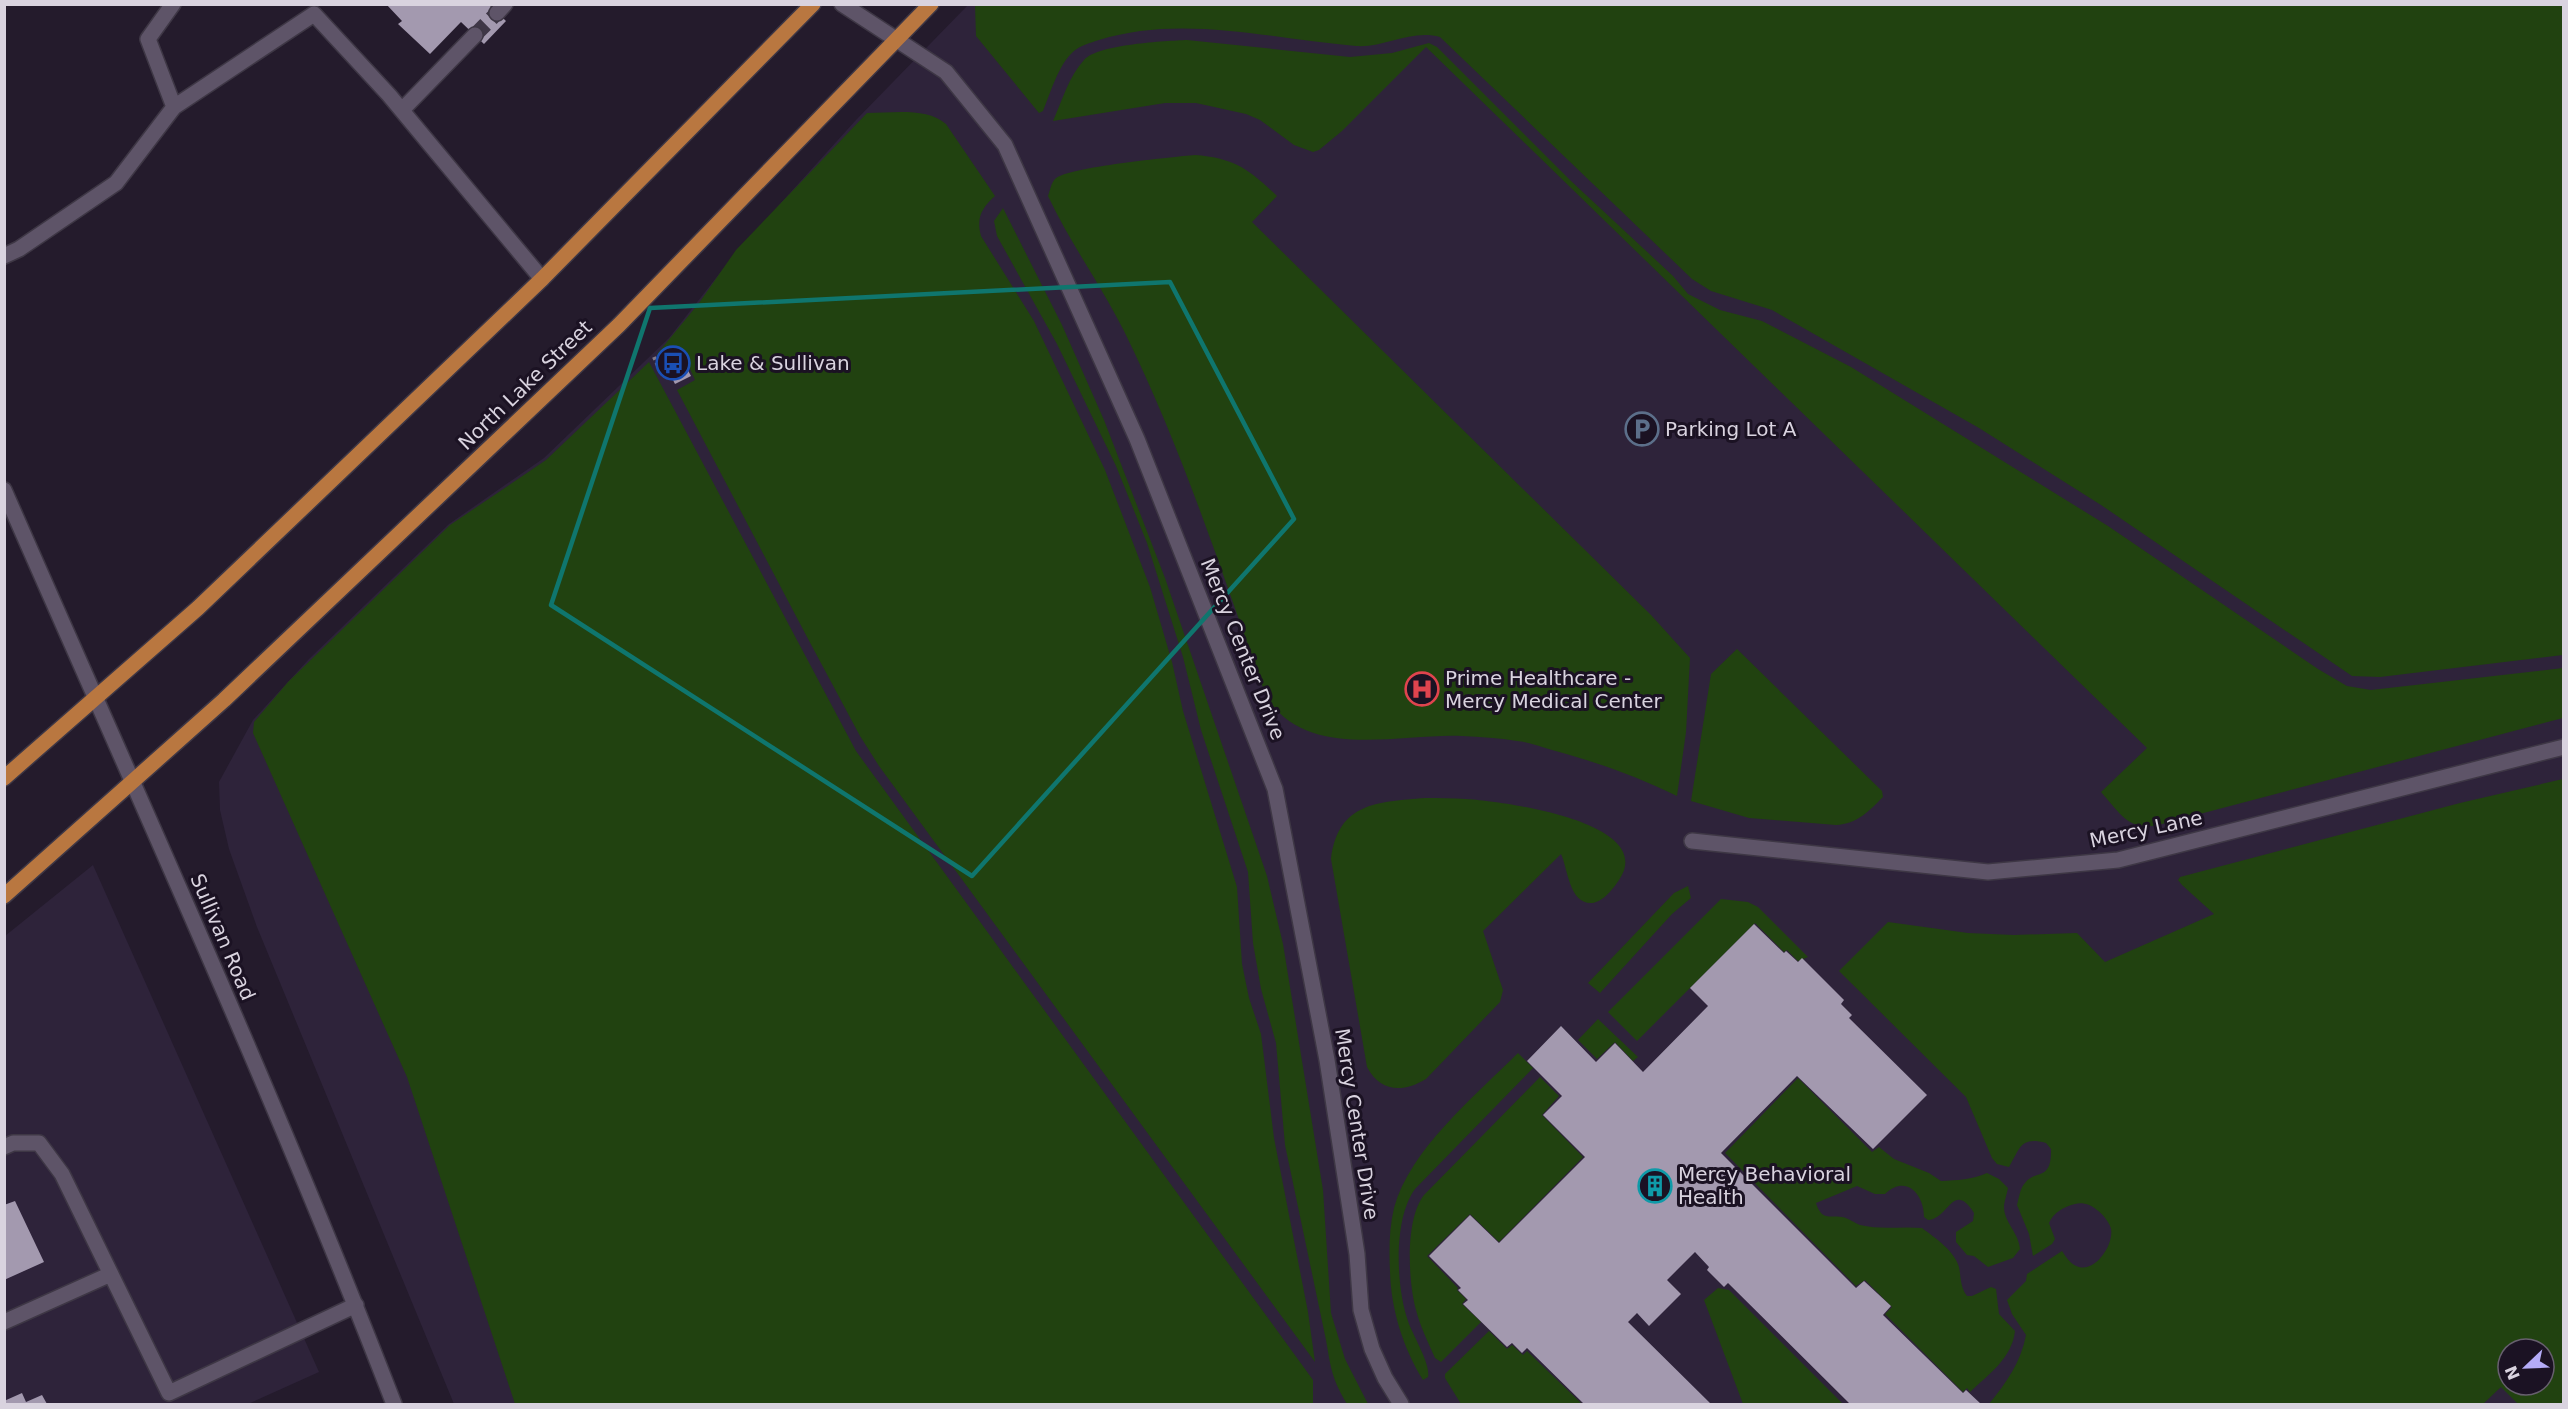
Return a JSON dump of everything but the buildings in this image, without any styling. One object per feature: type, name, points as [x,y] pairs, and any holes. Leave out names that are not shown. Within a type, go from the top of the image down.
[{"type":"main road","points":[[4,778],[207,599],[542,279],[813,4]]},
{"type":"main road","name":"North Lake Street","points":[[4,896],[224,700],[619,324],[931,4]]},
{"type":"street","points":[[173,4],[148,39],[174,107]]},
{"type":"street","name":"Mercy Center Drive","points":[[842,4],[945,72],[1005,146],[1137,439],[1275,789],[1334,1105],[1357,1254],[1361,1310],[1372,1349],[1385,1378],[1401,1404]]},
{"type":"street","points":[[4,256],[20,249],[116,183],[174,107],[314,14],[402,110],[542,279]]},
{"type":"street","points":[[402,110],[475,35]]},
{"type":"street","name":"Sullivan Road","points":[[4,490],[133,782],[356,1305],[394,1404]]},
{"type":"street","name":"Mercy Lane","points":[[1692,841],[1988,872],[2107,861],[2564,747]]},
{"type":"street","points":[[4,1147],[13,1143],[39,1143],[62,1174],[169,1394],[356,1305]]},
{"type":"street","points":[[4,1322],[111,1274]]},
{"type":"path","points":[[654,357],[659,368]]},
{"type":"highlighted area","points":[[1170,282],[1294,519],[972,876],[551,605],[650,308]]},
{"type":"shaded area","name":"Prime Healthcare - Mercy Medical Center","points":[[968,5],[2563,5],[2563,1404],[454,1404],[257,927],[229,849],[220,810],[219,782],[253,720],[309,659],[449,524],[544,458],[669,338],[734,255],[856,120]]},
{"type":"shaded area","points":[[93,865],[319,1372],[248,1404],[5,1404],[5,936]]},
{"type":"green space","points":[[975,5],[2563,5],[2563,655],[2380,677],[2352,676],[2101,505],[1979,428],[1772,310],[1711,291],[1692,279],[1440,37],[1419,35],[1367,46],[1356,46],[1259,34],[1194,29],[1162,29],[1130,33],[1089,43],[1074,51],[1059,71],[1043,111],[1039,113],[976,36]]},
{"type":"green space","points":[[1187,40],[1350,57],[1392,53],[1429,43],[1437,47],[1571,181],[1673,276],[1688,294],[1720,310],[1762,321],[1851,367],[2108,526],[2318,669],[2347,686],[2371,690],[2563,668],[2563,718],[2158,825],[2132,823],[2119,813],[2101,792],[2147,748],[1426,47],[1342,131],[1319,150],[1313,152],[1294,145],[1260,120],[1246,114],[1196,103],[1165,103],[1053,121],[1074,73],[1084,60],[1092,55],[1103,50],[1133,44]]},
{"type":"green space","points":[[867,113],[919,113],[929,115],[946,124],[995,196],[981,213],[979,223],[981,236],[1034,321],[1105,470],[1150,587],[1172,662],[1183,711],[1237,887],[1242,964],[1249,998],[1261,1034],[1274,1138],[1308,1312],[1315,1362],[879,766],[860,736],[677,390],[695,380],[687,362],[669,373],[657,354],[699,303],[736,250]]},
{"type":"green space","points":[[1195,155],[1220,159],[1240,166],[1277,196],[1252,222],[1651,615],[1690,658],[1686,732],[1677,796],[1600,765],[1521,742],[1462,736],[1355,740],[1329,737],[1305,730],[1283,717],[1266,696],[1183,465],[1145,375],[1115,314],[1048,196],[1055,179],[1079,170]]},
{"type":"green space","points":[[1003,208],[1062,325],[1104,420],[1165,578],[1267,876],[1283,944],[1323,1190],[1331,1313],[1345,1359],[1368,1404],[1347,1404],[1338,1388],[1331,1366],[1285,1145],[1276,1043],[1261,989],[1253,943],[1248,872],[1201,730],[1183,657],[1147,543],[1116,466],[1057,344],[997,236],[994,221]]},
{"type":"green space","points":[[649,362],[856,751],[1313,1380],[1313,1404],[515,1404],[407,1077],[253,733],[254,722],[288,682],[450,525],[546,460]]},
{"type":"green space","points":[[1737,649],[1882,791],[1883,797],[1868,812],[1850,822],[1836,825],[1749,818],[1691,801],[1711,674]]},
{"type":"green space","points":[[2563,779],[2563,1404],[2518,1404],[2511,1397],[2556,1397],[2556,1337],[2496,1337],[2496,1392],[2483,1404],[1989,1404],[2012,1372],[2026,1335],[2012,1314],[2007,1300],[2026,1281],[2027,1274],[2062,1251],[2076,1266],[2092,1265],[2107,1249],[2111,1235],[2110,1227],[2101,1213],[2090,1205],[2078,1203],[2067,1206],[2056,1213],[2049,1223],[2055,1239],[2052,1244],[2033,1256],[2029,1234],[2017,1205],[2025,1183],[2033,1176],[2046,1171],[2051,1159],[2051,1149],[2046,1143],[2031,1141],[2022,1146],[2009,1167],[1997,1164],[1992,1158],[1966,1097],[1839,971],[1888,922],[1968,933],[2014,935],[2077,933],[2105,962],[2214,914],[2182,885],[2178,880],[2180,877],[2460,803]]},
{"type":"green space","points":[[1425,798],[1466,799],[1509,804],[1570,818],[1597,829],[1617,843],[1625,860],[1619,880],[1614,887],[1604,898],[1592,903],[1584,902],[1574,892],[1561,854],[1483,931],[1503,990],[1500,1002],[1426,1079],[1409,1087],[1393,1088],[1378,1081],[1367,1067],[1331,859],[1335,840],[1342,826],[1351,816],[1376,804]]},
{"type":"green space","points":[[1688,886],[1691,898],[1672,914],[1600,993],[1588,983],[1674,893]]},
{"type":"green space","points":[[1721,899],[1748,902],[1758,907],[1808,957],[1798,961],[1787,950],[1784,952],[1755,923],[1637,1041],[1608,1012]]},
{"type":"green space","points":[[1598,1019],[1638,1057],[1633,1061],[1615,1042],[1597,1059],[1578,1040]]},
{"type":"green space","points":[[1518,1053],[1533,1068],[1415,1189],[1403,1218],[1399,1254],[1401,1290],[1408,1321],[1427,1365],[1428,1377],[1423,1380],[1404,1342],[1393,1300],[1390,1248],[1394,1208],[1402,1186],[1429,1144],[1446,1124]]},
{"type":"green space","points":[[1540,1077],[1559,1096],[1542,1115],[1583,1157],[1499,1242],[1470,1214],[1427,1256],[1458,1288],[1457,1290],[1466,1299],[1462,1304],[1481,1322],[1441,1362],[1435,1358],[1424,1334],[1413,1298],[1410,1251],[1411,1234],[1418,1206],[1424,1195]]},
{"type":"green space","points":[[1798,1078],[1872,1152],[1879,1147],[1894,1159],[1929,1173],[1941,1181],[1959,1180],[1987,1173],[1999,1179],[2008,1188],[2004,1205],[2005,1212],[2020,1249],[2013,1258],[1988,1267],[1974,1256],[1967,1255],[1956,1242],[1956,1232],[1973,1221],[1974,1213],[1961,1200],[1956,1200],[1941,1214],[1928,1220],[1924,1217],[1917,1194],[1907,1186],[1893,1188],[1885,1194],[1875,1194],[1857,1186],[1816,1203],[1823,1215],[1845,1218],[1860,1225],[1922,1228],[1943,1245],[1957,1261],[1962,1286],[1967,1296],[1991,1287],[1996,1289],[1999,1314],[2015,1331],[2013,1341],[1998,1365],[1970,1392],[1967,1388],[1963,1392],[1885,1314],[1892,1307],[1865,1280],[1856,1286],[1725,1153]]},
{"type":"green space","points":[[1718,1288],[1729,1290],[1843,1404],[1743,1404],[1704,1300]]},
{"type":"green space","points":[[1489,1331],[1507,1349],[1512,1345],[1523,1355],[1527,1351],[1582,1404],[1461,1404],[1445,1378],[1445,1374]]},
{"type":"tunnel","points":[[475,35],[497,13]]},
{"type":"place","name":"Lake & Sullivan","points":[[673,363]]},
{"type":"place","name":"Parking Lot A","points":[[1642,429]]},
{"type":"place","name":"Prime Healthcare - Mercy Medical Center","points":[[1422,689]]},
{"type":"place","name":"Mercy Behavioral Health","points":[[1655,1186]]}]
